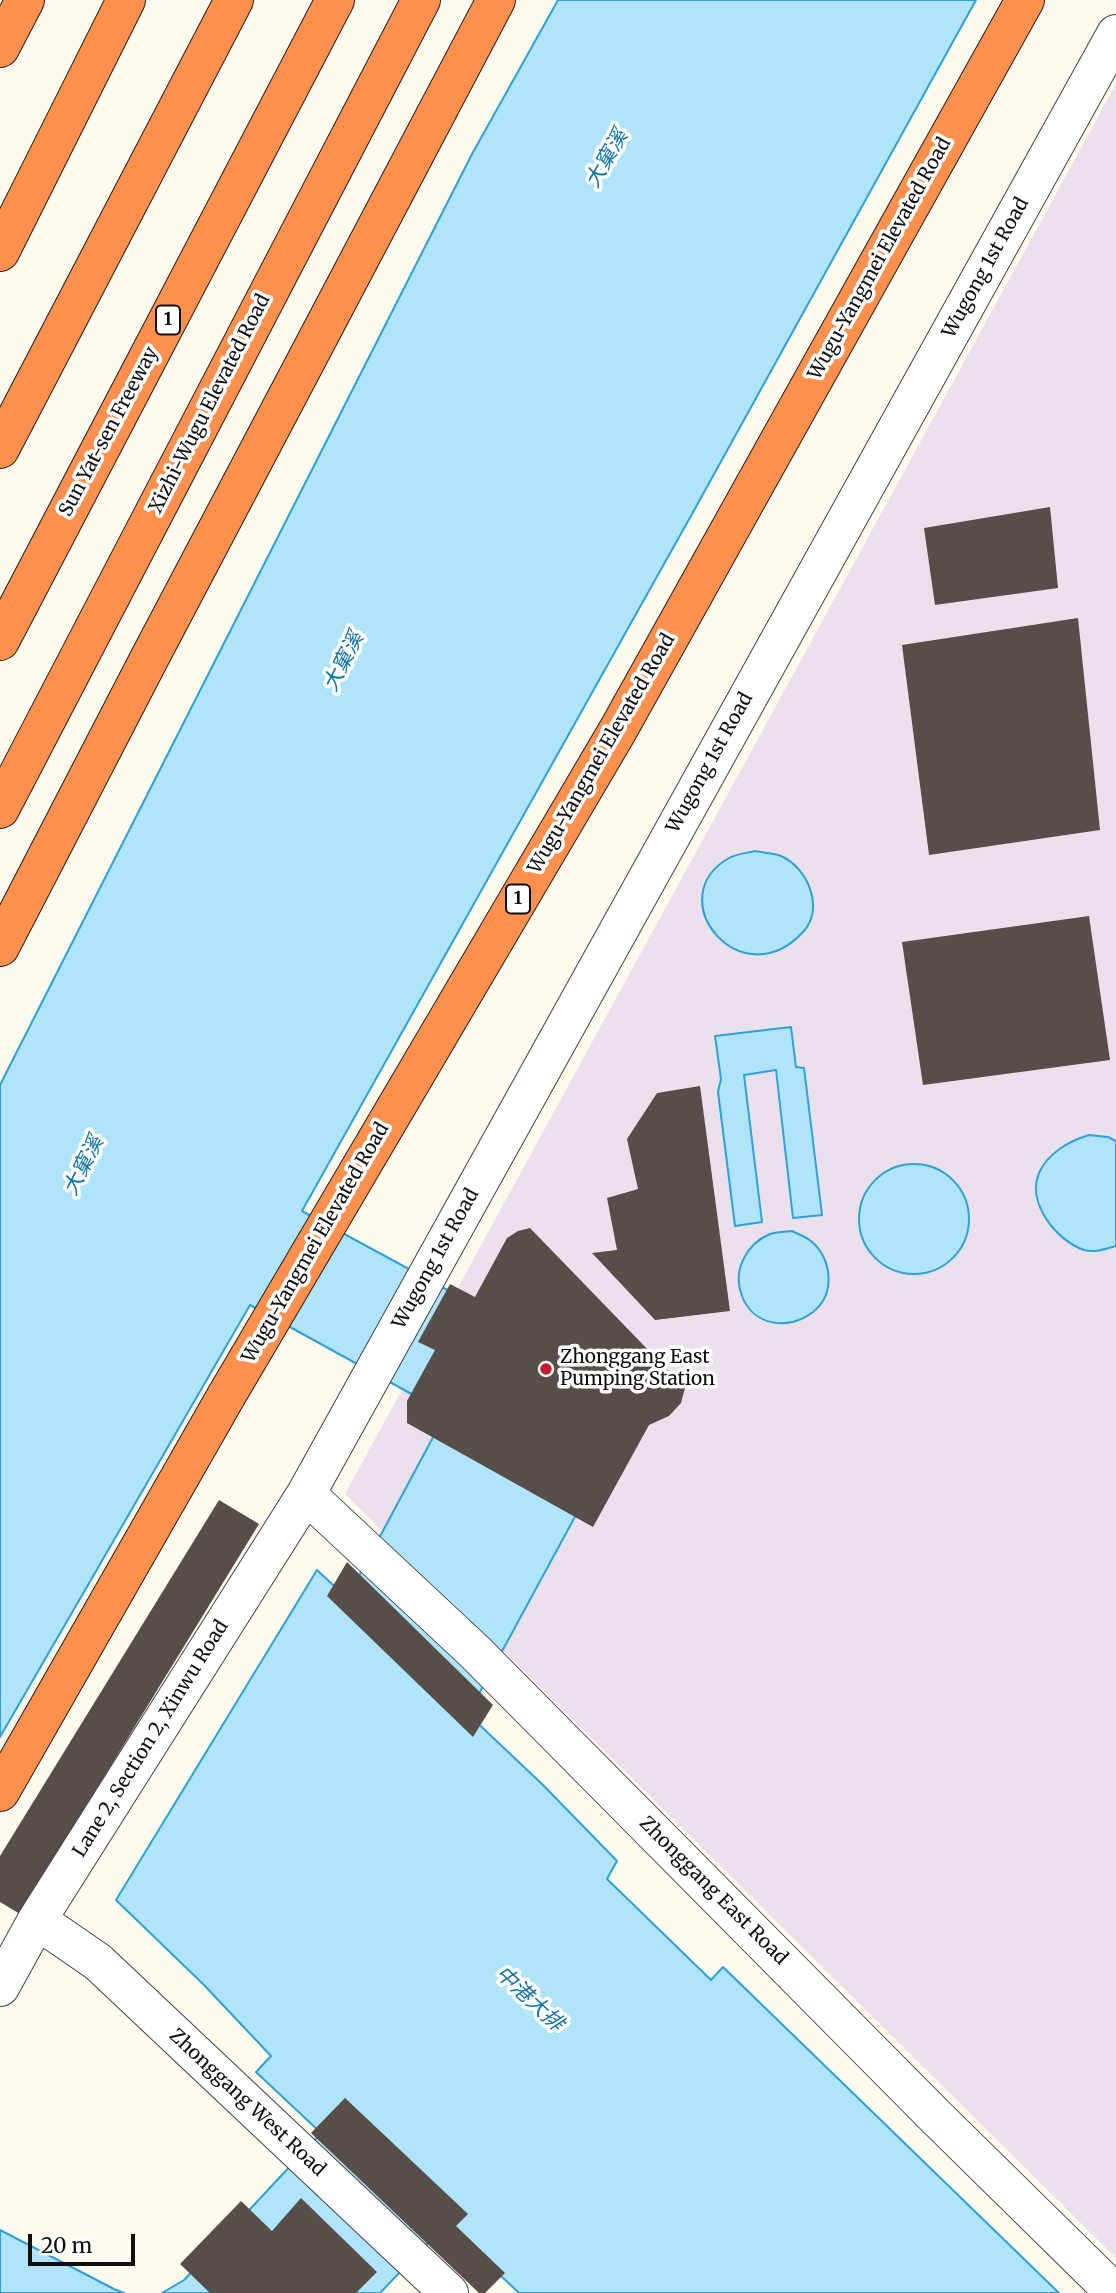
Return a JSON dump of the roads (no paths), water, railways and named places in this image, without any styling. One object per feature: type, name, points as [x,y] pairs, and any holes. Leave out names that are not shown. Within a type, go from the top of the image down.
[{"type":"highway","points":[[0,48],[25,0]]},
{"type":"highway","points":[[0,252],[126,0]]},
{"type":"highway","points":[[0,449],[233,0]]},
{"type":"highway","name":"Sun Yat-sen Freeway","points":[[0,641],[335,0]]},
{"type":"highway","name":"Xizhi-Wugu Elevated Road","points":[[0,809],[421,0]]},
{"type":"highway","points":[[0,947],[496,0]]},
{"type":"highway","name":"Wugu-Yangmei Elevated Road","points":[[0,1792],[225,1398],[618,730],[1025,0]]},
{"type":"street","name":"Wugong 1st Road","points":[[306,1494],[1112,46]]},
{"type":"street","name":"Lane 2, Section 2, Xinwu Road","points":[[0,1987],[37,1920],[306,1494]]},
{"type":"street","name":"Zhonggang East Road","points":[[306,1494],[475,1652],[934,2115],[1115,2293]]},
{"type":"street","name":"Zhonggang West Road","points":[[37,1920],[99,1962],[449,2293]]},
{"type":"water","points":[[558,0],[976,0],[302,1211],[641,1395],[468,1714],[543,1785],[617,1861],[607,1879],[711,1980],[723,1967],[1059,2293],[519,2293],[446,2224],[380,2293],[162,2293],[184,2280],[321,2133],[256,2072],[271,2056],[204,1985],[116,1900],[317,1570],[347,1598],[446,1413],[250,1305],[0,1737],[0,1085],[472,154]]},
{"type":"water","points":[[755,851],[778,855],[799,870],[810,890],[813,912],[803,932],[779,950],[755,954],[734,949],[716,935],[705,917],[702,896],[710,875],[729,858]]},
{"type":"water","points":[[791,1027],[796,1067],[804,1068],[822,1215],[793,1218],[776,1070],[744,1075],[762,1222],[735,1226],[718,1092],[721,1079],[715,1036]]},
{"type":"water","points":[[1089,1135],[1108,1137],[1116,1141],[1116,1246],[1092,1251],[1074,1245],[1054,1230],[1040,1208],[1036,1185],[1039,1173],[1048,1159],[1067,1144]]},
{"type":"water","points":[[914,1164],[935,1168],[953,1180],[965,1198],[969,1219],[965,1240],[953,1258],[935,1270],[914,1274],[893,1270],[875,1258],[863,1240],[859,1219],[863,1198],[875,1180],[893,1168]]},
{"type":"water","points":[[792,1231],[818,1248],[827,1266],[828,1286],[820,1304],[804,1318],[793,1322],[773,1322],[754,1314],[747,1306],[739,1287],[740,1268],[748,1251],[761,1239],[772,1233]]},
{"type":"water","points":[[0,2230],[114,2289],[124,2293],[0,2293]]},
{"type":"place","name":"Zhonggang East Pumping Station","points":[[546,1369]]},
{"type":"water label","name":"大窠溪","points":[[607,159]]},
{"type":"water label","name":"大窠溪","points":[[344,662]]},
{"type":"water label","name":"大窠溪","points":[[84,1166]]},
{"type":"water label","name":"中港大排","points":[[529,1999]]}]
